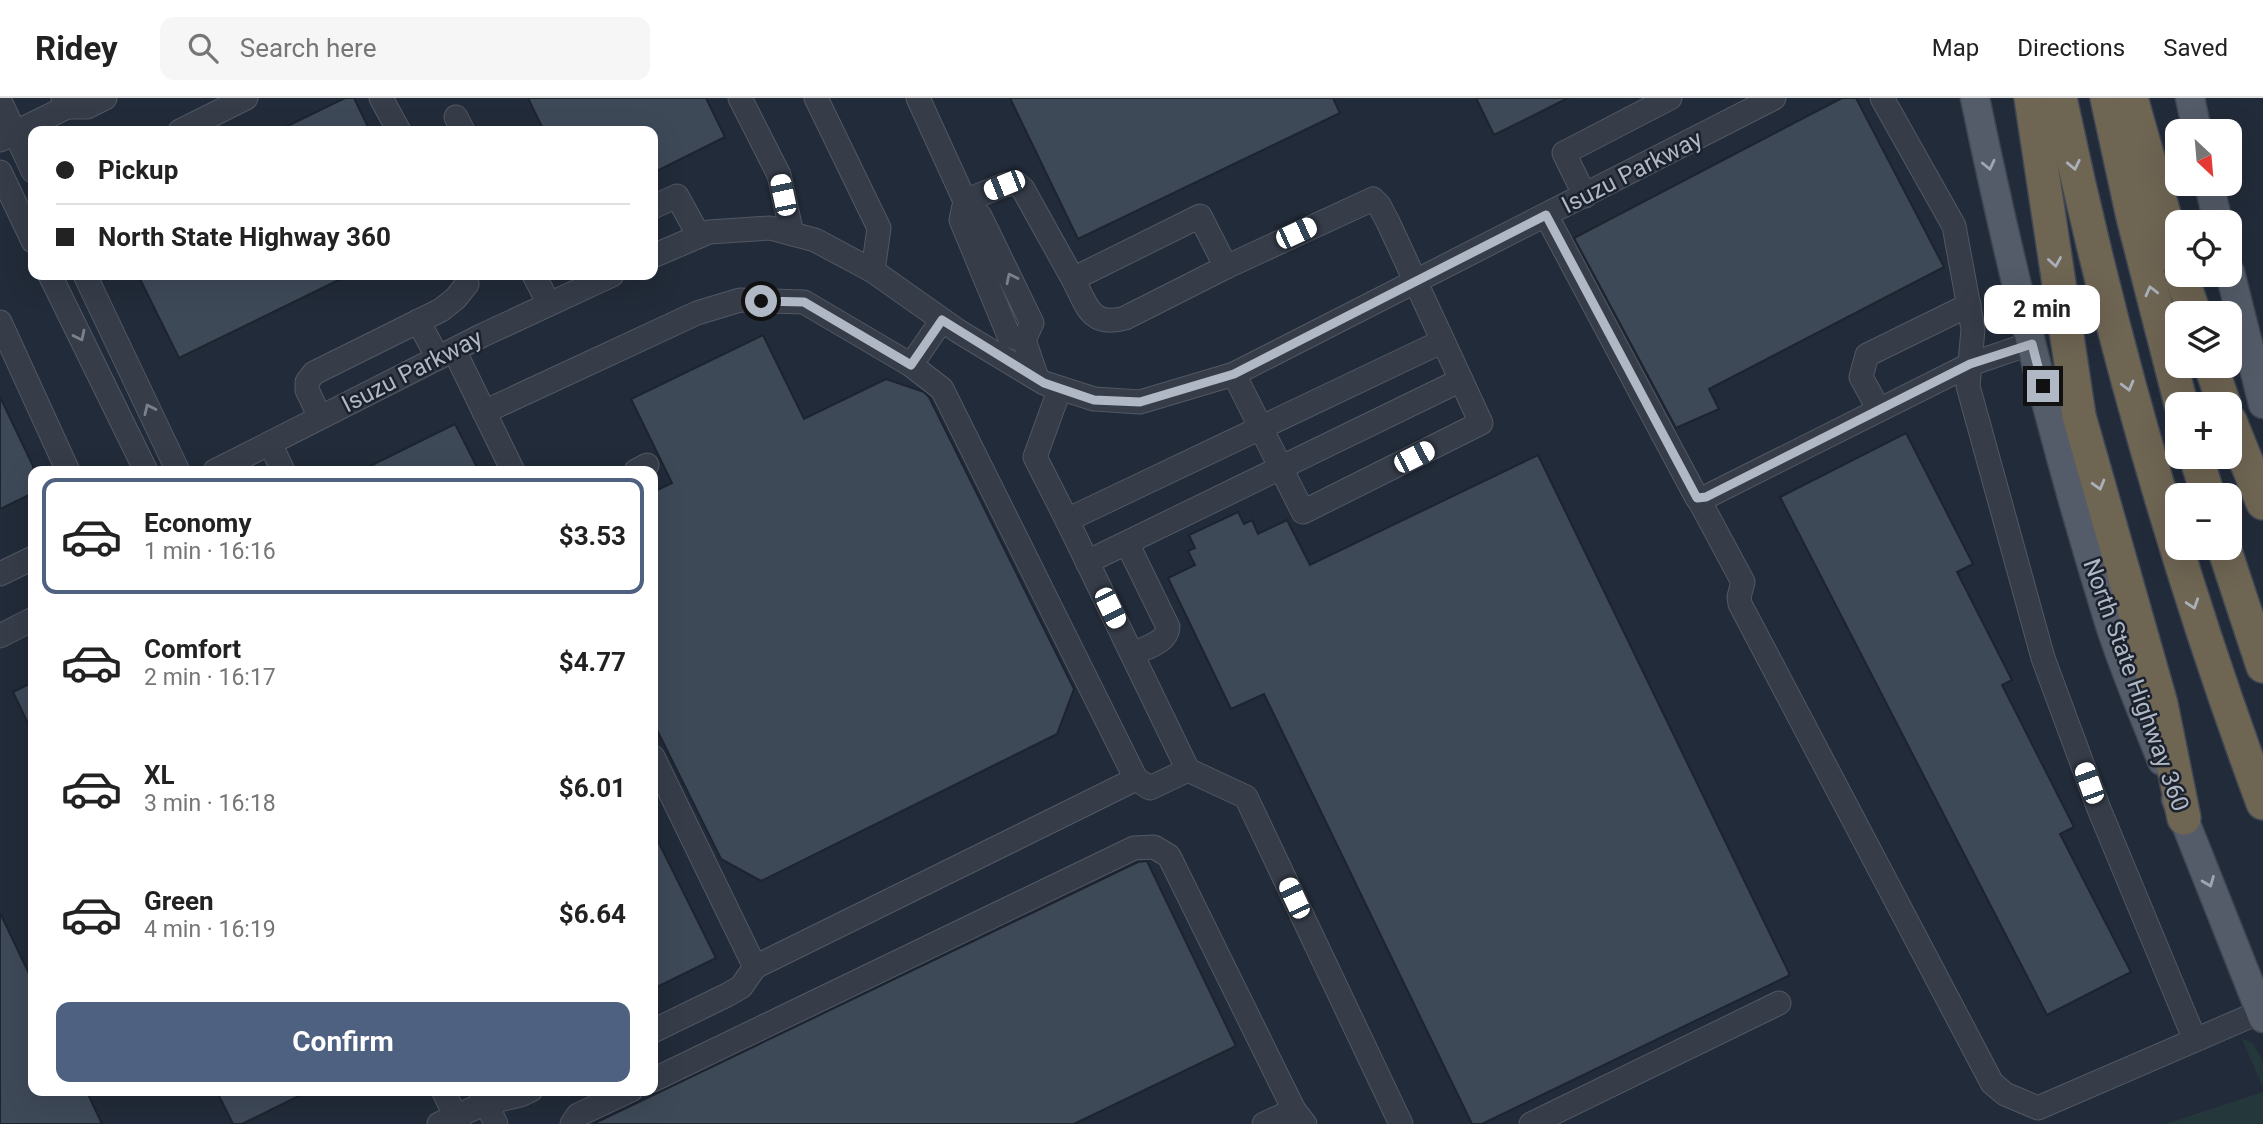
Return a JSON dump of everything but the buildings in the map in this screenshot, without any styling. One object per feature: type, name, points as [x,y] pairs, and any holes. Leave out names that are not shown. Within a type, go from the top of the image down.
[{"type":"highway","points":[[2031,98],[2079,416],[2161,704],[2183,818]]},
{"type":"highway","points":[[2060,98],[2109,313],[2140,431],[2198,619],[2263,803]]},
{"type":"highway","points":[[2107,98],[2133,217],[2178,392]]},
{"type":"highway","points":[[2131,98],[2165,218]]},
{"type":"highway","points":[[2242,451],[2263,503]]},
{"type":"highway","points":[[2228,560],[2263,666]]},
{"type":"main road","name":"North State Highway 360","points":[[1975,98],[2032,344],[2107,615],[2183,818],[2262,1014]]},
{"type":"main road","points":[[2190,98],[2194,119]]},
{"type":"main road","points":[[2234,287],[2263,404]]},
{"type":"street","points":[[7,136],[65,102],[87,107],[105,98]]},
{"type":"street","points":[[190,126],[246,98]]},
{"type":"street","points":[[381,98],[396,126]]},
{"type":"street","points":[[740,98],[779,175],[792,234]]},
{"type":"street","points":[[816,98],[879,228],[873,271]]},
{"type":"street","points":[[918,98],[965,201],[981,216],[1032,323],[1024,340],[1037,378]]},
{"type":"street","points":[[1585,196],[1564,153],[1670,98]]},
{"type":"street","name":"Isuzu Parkway","points":[[658,254],[709,232],[770,228],[815,240],[873,271],[942,320],[1037,378],[1094,400],[1140,402],[1234,374],[1774,98]]},
{"type":"street","points":[[1882,98],[1954,226],[1973,330],[1968,386],[2043,658],[2099,809],[2195,1040]]},
{"type":"street","points":[[0,101],[7,136],[28,164]]},
{"type":"street","points":[[965,201],[1004,185],[1016,183],[1023,189],[1091,312],[1099,319],[1110,322],[1373,199],[1388,222],[1481,423],[1303,512],[1234,374]]},
{"type":"street","points":[[11,190],[28,229]]},
{"type":"street","points":[[658,205],[677,196],[699,236]]},
{"type":"street","points":[[1546,215],[1743,582],[1740,604],[1992,1083],[2005,1094],[2038,1108],[2262,1014]]},
{"type":"street","points":[[1073,279],[1200,216],[1226,267]]},
{"type":"street","points":[[52,280],[144,466]]},
{"type":"street","points":[[87,280],[176,466]]},
{"type":"street","points":[[320,417],[307,390],[307,382],[314,373],[441,310],[456,298],[467,284],[467,280]]},
{"type":"street","points":[[537,280],[549,304]]},
{"type":"street","name":"Isuzu Parkway","points":[[225,466],[446,354],[601,280]]},
{"type":"street","points":[[484,412],[697,313],[740,300],[804,302],[911,365],[942,389],[1136,779],[1150,788],[1188,770]]},
{"type":"street","points":[[1880,410],[1861,377],[1867,355],[1969,305]]},
{"type":"street","points":[[911,365],[942,320]]},
{"type":"street","points":[[418,321],[446,354],[484,412],[511,466]]},
{"type":"street","points":[[0,322],[66,466]]},
{"type":"street","points":[[1067,520],[1443,341]]},
{"type":"street","points":[[1698,498],[1706,497],[1970,364],[2032,344]]},
{"type":"street","points":[[1087,562],[1461,380]]},
{"type":"street","points":[[1060,388],[1035,457],[1188,770],[1246,797],[1401,1124]]},
{"type":"street","points":[[270,443],[281,466]]},
{"type":"street","points":[[1127,543],[1168,627],[1168,634],[1163,639],[1132,654]]},
{"type":"street","points":[[0,574],[28,564]]},
{"type":"street","points":[[0,636],[28,622]]},
{"type":"street","points":[[658,767],[755,967]]},
{"type":"street","points":[[658,1029],[741,987],[755,967],[1136,779]]},
{"type":"street","points":[[658,1078],[1134,848],[1154,847],[1170,856],[1299,1117],[1264,1124]]},
{"type":"street","points":[[1531,1124],[1779,1003]]},
{"type":"street","points":[[445,1096],[451,1121],[483,1096],[520,1096]]},
{"type":"street","points":[[483,1096],[496,1124]]},
{"type":"street","points":[[572,1124],[578,1115],[618,1096]]},
{"type":"shaded area","points":[[2242,1039],[2253,1043],[2263,1061],[2263,1088]]},
{"type":"shaded area","points":[[2263,1092],[2263,1124],[2165,1124]]},
{"type":"route","points":[[761,301],[804,302],[911,365],[942,320],[1044,383],[1094,400],[1140,402],[1234,374],[1546,215],[1697,498],[1706,497],[1970,364],[2032,344],[2043,386]]}]
